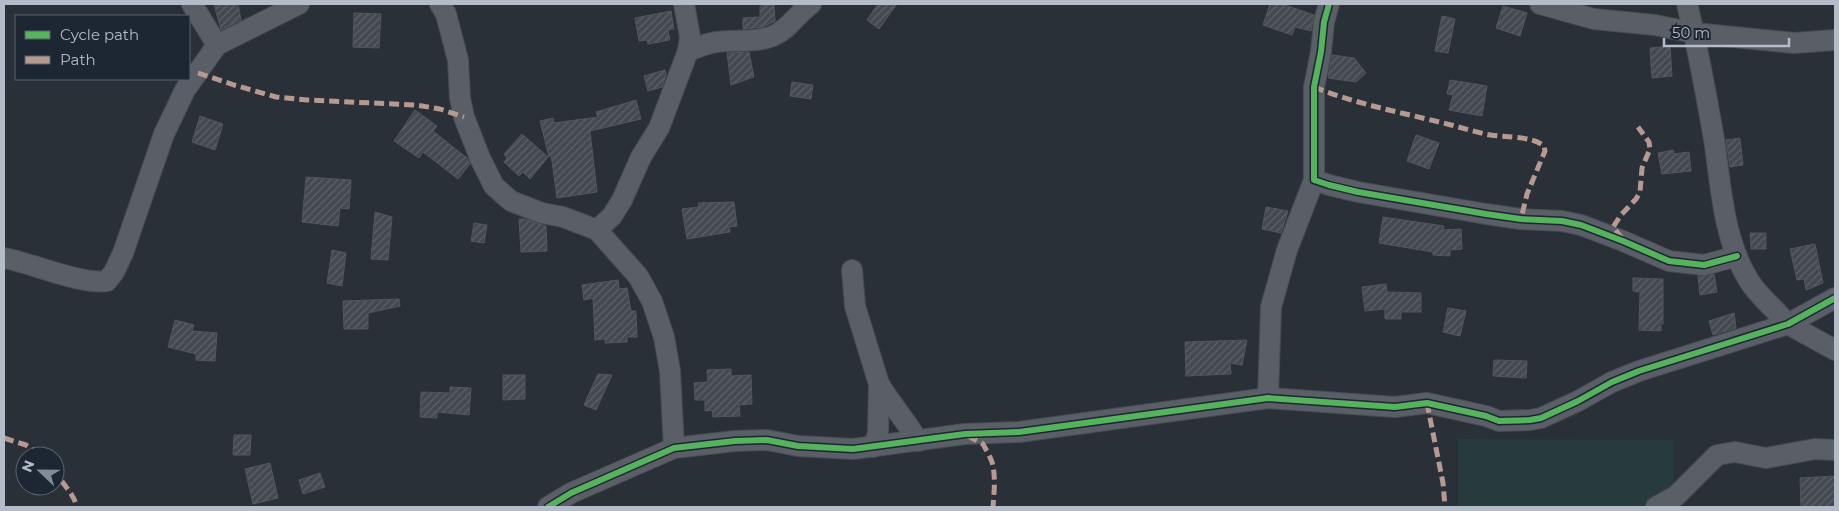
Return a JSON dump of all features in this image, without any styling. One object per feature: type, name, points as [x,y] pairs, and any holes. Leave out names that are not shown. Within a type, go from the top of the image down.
[{"type":"street","points":[[192,4],[217,45]]},
{"type":"street","points":[[4,258],[19,260],[80,278],[107,282],[123,253],[164,134],[185,90],[217,45],[299,4]]},
{"type":"street","points":[[440,4],[446,14],[458,60],[460,98],[464,118],[480,158],[494,186],[511,201],[597,230],[638,276],[652,301],[664,337],[670,371],[674,448]]},
{"type":"street","points":[[597,230],[612,216],[622,200],[641,157],[659,128],[688,51],[690,37],[684,4]]},
{"type":"street","points":[[688,51],[712,42],[754,40],[773,36],[811,4]]},
{"type":"street","points":[[1268,398],[1271,306],[1287,250],[1314,180],[1314,87],[1321,52],[1324,22],[1329,4]]},
{"type":"street","points":[[1540,4],[1594,19],[1655,25],[1694,33],[1794,43],[1835,40]]},
{"type":"street","points":[[1687,4],[1713,137],[1724,209],[1736,256],[1748,281],[1788,324],[1835,350]]},
{"type":"street","points":[[1314,180],[1358,192],[1486,214],[1521,219],[1562,221],[1581,225],[1623,240],[1669,260],[1704,265],[1736,256]]},
{"type":"street","points":[[852,270],[855,306],[879,384],[890,403],[907,423],[918,441]]},
{"type":"street","points":[[548,507],[571,493],[674,448],[735,442],[767,440],[798,446],[853,450],[965,434],[1018,432],[1268,398],[1395,407],[1427,403],[1499,420],[1530,420],[1541,418],[1578,401],[1612,382],[1639,371],[1788,324],[1835,298]]},
{"type":"street","points":[[874,446],[878,434],[879,384]]},
{"type":"street","points":[[1656,507],[1676,496],[1717,455],[1723,453],[1735,452],[1766,458],[1815,450],[1835,450]]},
{"type":"green space","points":[[1458,439],[1674,440],[1673,507],[1458,507]]},
{"type":"building","points":[[214,4],[238,4],[241,20],[221,30]]},
{"type":"building","points":[[878,4],[897,4],[879,29],[867,20]]},
{"type":"building","points":[[1270,4],[1282,4],[1314,15],[1311,31],[1295,27],[1292,35],[1263,25]]},
{"type":"building","points":[[774,5],[775,21],[763,27],[743,29],[743,18],[760,17],[760,6]]},
{"type":"building","points":[[1503,6],[1527,13],[1520,36],[1496,28]]},
{"type":"building","points":[[671,11],[674,29],[668,30],[670,40],[648,44],[647,40],[639,41],[635,18]]},
{"type":"building","points":[[354,13],[381,14],[379,48],[353,47]]},
{"type":"building","points":[[1442,16],[1455,19],[1448,53],[1435,51]]},
{"type":"building","points":[[1670,46],[1672,76],[1652,78],[1650,48]]},
{"type":"building","points":[[749,52],[754,77],[731,85],[727,53]]},
{"type":"building","points":[[1332,55],[1354,58],[1366,73],[1356,82],[1328,78]]},
{"type":"building","points":[[665,70],[666,75],[662,87],[648,91],[644,76]]},
{"type":"building","points":[[1450,80],[1487,86],[1482,116],[1449,110],[1453,95],[1447,94]]},
{"type":"building","points":[[792,82],[813,85],[811,99],[790,96]]},
{"type":"building","points":[[636,100],[641,119],[590,131],[597,192],[557,198],[551,154],[549,157],[540,121],[553,118],[554,123],[598,117],[596,112]]},
{"type":"building","points":[[415,110],[437,126],[433,131],[467,158],[470,164],[458,179],[423,152],[419,158],[394,141]]},
{"type":"building","points":[[200,116],[223,124],[215,150],[192,142]]},
{"type":"building","points":[[522,134],[548,157],[530,179],[523,172],[519,176],[504,162],[507,158],[504,154]]},
{"type":"building","points":[[1416,135],[1439,143],[1429,169],[1407,161]]},
{"type":"building","points":[[1740,138],[1743,165],[1730,167],[1726,140]]},
{"type":"building","points":[[1673,150],[1674,154],[1689,152],[1691,171],[1662,174],[1658,153]]},
{"type":"building","points":[[306,177],[351,180],[349,209],[340,208],[338,226],[302,222]]},
{"type":"building","points":[[734,202],[737,226],[729,227],[730,232],[687,239],[682,209],[699,207],[698,203]]},
{"type":"building","points":[[1266,207],[1288,211],[1281,233],[1262,229]]},
{"type":"building","points":[[375,212],[392,217],[388,260],[371,259]]},
{"type":"building","points":[[1383,217],[1444,226],[1443,230],[1461,229],[1462,249],[1450,250],[1450,256],[1433,255],[1433,252],[1379,243]]},
{"type":"building","points":[[519,219],[546,226],[547,251],[521,252]]},
{"type":"building","points":[[474,223],[487,225],[484,243],[471,241]]},
{"type":"building","points":[[1750,233],[1766,233],[1766,249],[1751,249]]},
{"type":"building","points":[[1815,244],[1823,283],[1806,290],[1804,279],[1797,280],[1790,249]]},
{"type":"building","points":[[332,250],[346,253],[342,286],[327,283]]},
{"type":"building","points":[[1714,274],[1717,292],[1700,295],[1698,276]]},
{"type":"building","points":[[1633,278],[1663,279],[1663,324],[1661,324],[1661,331],[1639,330],[1640,292],[1633,291]]},
{"type":"building","points":[[618,280],[619,289],[627,288],[631,311],[636,311],[637,337],[627,337],[627,342],[605,343],[605,339],[595,340],[593,298],[584,300],[582,285]]},
{"type":"building","points":[[1386,284],[1387,292],[1421,293],[1421,312],[1401,312],[1401,319],[1385,319],[1385,309],[1365,311],[1362,287]]},
{"type":"building","points":[[399,299],[400,306],[368,313],[368,329],[344,329],[343,301]]},
{"type":"building","points":[[1448,308],[1466,311],[1460,336],[1443,332]]},
{"type":"building","points":[[1734,313],[1736,328],[1713,335],[1709,321]]},
{"type":"building","points":[[175,320],[194,325],[192,331],[217,333],[215,361],[196,360],[196,354],[168,347]]},
{"type":"building","points":[[1247,340],[1242,365],[1230,363],[1231,374],[1186,376],[1185,342]]},
{"type":"building","points":[[1494,360],[1527,361],[1526,378],[1493,376]]},
{"type":"building","points":[[731,369],[731,376],[751,375],[752,404],[739,405],[740,416],[713,417],[712,410],[705,411],[705,400],[695,400],[694,383],[708,382],[707,370]]},
{"type":"building","points":[[598,374],[612,375],[596,410],[584,405]]},
{"type":"building","points":[[503,375],[525,375],[525,399],[503,400]]},
{"type":"building","points":[[450,387],[471,388],[469,415],[437,412],[437,418],[420,417],[421,392],[450,393]]},
{"type":"building","points":[[234,435],[251,435],[250,455],[233,455]]},
{"type":"building","points":[[270,463],[278,498],[253,504],[245,469]]},
{"type":"building","points":[[320,473],[325,487],[303,494],[299,480]]},
{"type":"building","points":[[1835,476],[1835,507],[1801,507],[1800,478]]},
{"type":"marked path","points":[[198,73],[276,97],[416,105],[440,109],[464,117]]},
{"type":"marked path","points":[[1314,87],[1348,99],[1485,134],[1524,138],[1538,142],[1544,146],[1545,151],[1527,194],[1521,219]]},
{"type":"marked path","points":[[1622,238],[1613,227],[1640,192],[1642,168],[1650,149],[1649,142],[1638,127]]},
{"type":"marked path","points":[[1427,403],[1443,483],[1445,507]]},
{"type":"marked path","points":[[968,436],[983,444],[992,462],[994,479],[993,507]]},
{"type":"marked path","points":[[4,438],[28,446]]},
{"type":"marked path","points":[[65,486],[77,507]]},
{"type":"cycle path","points":[[1329,4],[1324,22],[1321,52],[1314,87],[1314,180],[1358,192],[1486,214],[1521,219],[1562,221],[1581,225],[1669,261],[1704,265],[1737,256]]},
{"type":"cycle path","points":[[548,507],[571,493],[674,448],[735,441],[767,440],[798,446],[853,449],[965,434],[1019,432],[1268,398],[1395,407],[1427,403],[1486,416],[1499,421],[1530,420],[1541,418],[1578,401],[1612,382],[1639,371],[1788,324],[1835,298]]}]
